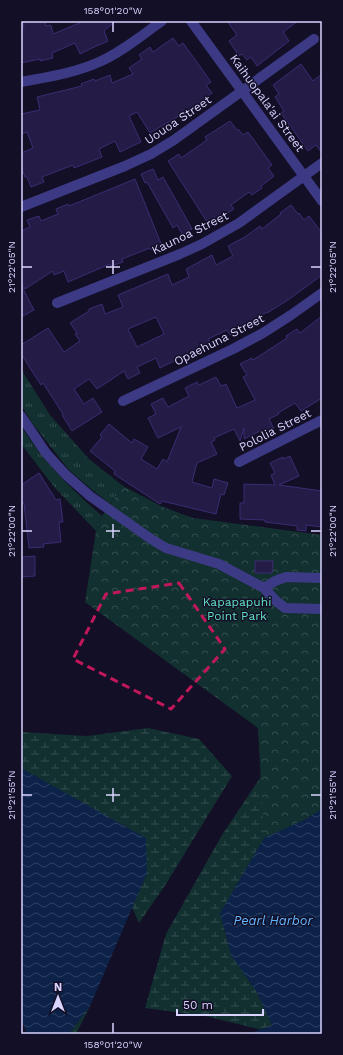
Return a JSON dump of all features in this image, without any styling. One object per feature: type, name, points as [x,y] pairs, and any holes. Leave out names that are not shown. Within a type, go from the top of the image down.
[{"type":"street","points":[[21,82],[69,72],[100,62],[118,52],[162,21]]},
{"type":"street","name":"Kaihuopala'ai Street","points":[[191,21],[322,201]]},
{"type":"street","name":"Uouoa Street","points":[[21,207],[151,154],[174,140],[314,39]]},
{"type":"street","name":"Kaunoa Street","points":[[57,303],[202,244],[239,223],[322,163]]},
{"type":"street","name":"Opaehuna Street","points":[[123,401],[233,349],[263,333],[322,293]]},
{"type":"street","points":[[21,416],[46,453],[65,474],[90,496],[151,539],[166,548],[219,564],[264,588],[274,600],[285,608],[322,609]]},
{"type":"street","name":"Pololia Street","points":[[239,462],[322,420]]},
{"type":"street","points":[[264,588],[275,581],[286,577],[322,578]]},
{"type":"highlighted area","points":[[179,583],[225,649],[171,709],[73,659],[106,594]]},
{"type":"green space","points":[[21,369],[50,415],[89,459],[123,486],[110,504],[68,469],[33,424],[21,405]]},
{"type":"green space","points":[[21,426],[48,463],[102,516],[96,531],[55,488],[21,444]]},
{"type":"green space","name":"Kapapapuhi Point Park","points":[[123,486],[163,507],[193,518],[322,535],[322,809],[306,819],[264,838],[258,728],[85,602],[96,531],[102,516]]},
{"type":"green space","points":[[148,728],[199,739],[232,776],[166,884],[139,923],[128,898],[21,779],[21,732],[87,736]]},
{"type":"green space","points":[[322,748],[322,839],[279,1034],[205,1016],[145,1008],[166,934],[222,835],[264,772]]},
{"type":"green space","points":[[90,1006],[76,1034],[55,1034]]},
{"type":"water","points":[[21,768],[146,838],[147,873],[90,1006],[69,1034],[27,1034],[21,1018]]},
{"type":"water","name":"Pearl Harbor","points":[[322,809],[322,1034],[249,1034],[272,1025],[256,991],[231,955],[220,913],[264,838],[306,819]]},
{"type":"building","points":[[23,21],[45,21],[46,26],[51,25],[53,34],[84,21],[116,21],[104,31],[108,41],[80,54],[75,43],[52,53],[53,58],[21,63],[21,28],[24,28]]},
{"type":"building","points":[[227,21],[298,21],[283,32],[289,41],[257,66],[251,57],[247,60],[242,54],[239,56],[229,41],[237,35]]},
{"type":"building","points":[[173,38],[179,46],[183,43],[194,58],[211,82],[206,85],[212,93],[193,107],[194,109],[183,117],[182,114],[150,133],[137,112],[129,116],[141,142],[120,152],[115,141],[99,149],[102,157],[74,168],[73,165],[42,177],[44,182],[31,187],[21,166],[21,153],[33,148],[27,132],[21,134],[21,114],[40,110],[37,97],[82,86],[81,84],[94,79],[95,81],[110,75],[112,83],[133,74],[129,68],[142,59],[139,55],[150,47],[153,52]]},
{"type":"building","points":[[301,64],[313,81],[322,74],[322,153],[316,145],[308,151],[281,113],[284,111],[275,97],[279,94],[273,85]]},
{"type":"building","points":[[230,121],[243,135],[248,132],[272,165],[268,168],[274,176],[261,186],[262,188],[252,195],[249,192],[231,205],[234,209],[209,225],[168,161],[179,154],[181,158],[207,140],[205,137]]},
{"type":"building","points":[[153,169],[158,180],[163,177],[192,229],[182,234],[177,225],[173,228],[141,174]]},
{"type":"building","points":[[135,179],[162,246],[151,250],[150,248],[122,259],[123,262],[111,266],[110,264],[68,282],[64,271],[54,275],[53,271],[25,289],[21,282],[21,231],[30,227],[27,220],[39,216],[41,221],[58,214],[56,209],[68,204],[69,206]]},
{"type":"building","points":[[291,205],[304,220],[309,216],[322,233],[322,275],[288,300],[241,327],[241,329],[230,335],[227,330],[208,339],[210,343],[160,368],[156,358],[137,367],[140,373],[128,379],[124,371],[97,389],[89,379],[74,389],[84,404],[93,398],[102,412],[72,431],[43,383],[41,385],[28,365],[21,353],[21,345],[48,328],[64,352],[80,341],[75,334],[77,333],[70,323],[89,311],[89,309],[102,304],[105,314],[123,307],[118,295],[168,274],[172,285],[189,277],[186,269],[212,255],[216,265],[233,256],[228,246],[245,237],[260,226],[262,229],[281,214],[280,213]],"holes":[[[156,317],[164,334],[137,347],[128,329]]]},
{"type":"building","points":[[21,285],[34,310],[21,317]]},
{"type":"building","points":[[322,316],[322,398],[301,411],[295,403],[278,413],[279,414],[269,419],[274,429],[262,435],[260,431],[244,439],[244,428],[240,441],[234,429],[214,438],[215,440],[211,442],[217,454],[197,463],[192,482],[212,488],[214,479],[228,483],[224,495],[221,494],[216,514],[162,501],[160,504],[114,474],[115,471],[90,451],[102,437],[100,435],[109,424],[132,443],[134,439],[148,447],[141,459],[157,469],[163,459],[167,462],[181,427],[158,438],[148,418],[156,414],[151,404],[163,398],[168,407],[189,396],[185,388],[197,382],[199,385],[216,377],[221,386],[226,384],[237,408],[255,400],[243,377],[247,375],[240,364],[252,358],[253,360],[287,338],[286,336],[297,329],[300,333]]},
{"type":"building","points":[[290,456],[299,476],[279,485],[322,491],[322,527],[306,525],[306,531],[297,530],[297,526],[265,522],[265,520],[240,519],[240,503],[244,503],[244,484],[275,485],[271,475],[275,473],[270,463],[283,457],[283,459]]},
{"type":"building","points":[[39,473],[56,500],[60,499],[63,522],[59,522],[61,542],[43,544],[44,547],[29,548],[24,503],[21,505],[21,485]]},
{"type":"building","points":[[35,556],[35,576],[21,577],[21,557]]},
{"type":"building","points":[[255,561],[273,561],[272,573],[255,573]]}]
